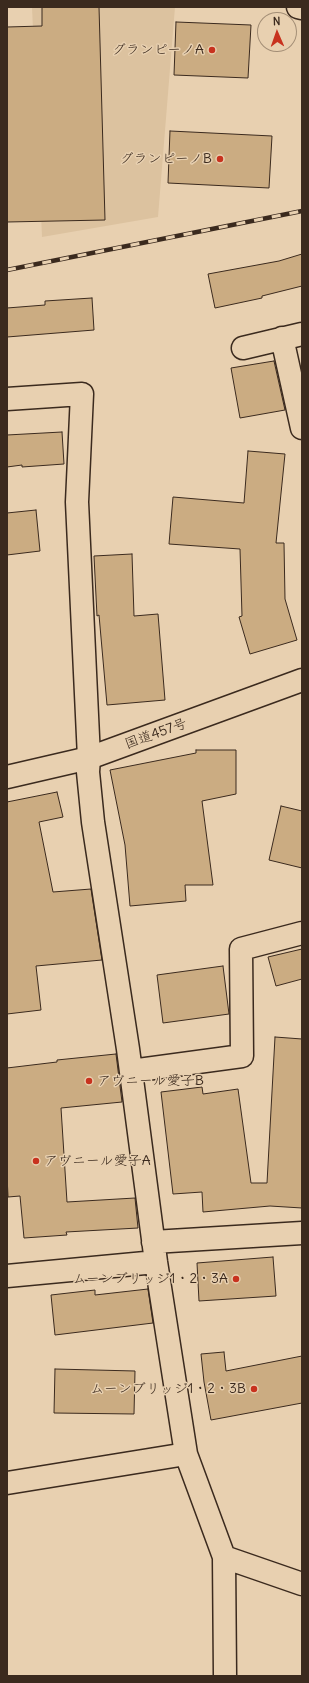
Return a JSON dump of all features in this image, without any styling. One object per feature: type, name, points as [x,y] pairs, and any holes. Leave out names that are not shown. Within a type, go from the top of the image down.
[{"type":"main road","points":[[298,7],[302,8]]},
{"type":"main road","points":[[243,348],[292,336],[302,428]]},
{"type":"main road","points":[[7,399],[82,394],[77,502],[89,758],[88,772],[93,822],[131,1071],[154,1252],[186,1454],[224,1557],[225,1676]]},
{"type":"main road","name":"国道457号","points":[[7,777],[89,758],[269,694],[302,680]]},
{"type":"main road","points":[[131,1071],[242,1056],[241,949],[302,933]]},
{"type":"main road","points":[[7,1276],[154,1252],[302,1233]]},
{"type":"main road","points":[[7,1483],[186,1454]]},
{"type":"main road","points":[[224,1557],[302,1584]]},
{"type":"shaded area","points":[[32,7],[175,7],[158,217],[42,237]]},
{"type":"building","points":[[42,7],[99,7],[105,220],[7,222],[7,27],[42,26]]},
{"type":"building","name":"グランピーノA","points":[[176,22],[251,25],[248,78],[174,75]]},
{"type":"building","name":"グランピーノB","points":[[170,131],[272,136],[269,188],[168,183]]},
{"type":"building","points":[[302,254],[302,286],[262,296],[262,298],[215,308],[208,274],[279,261]]},
{"type":"building","points":[[92,298],[94,330],[7,337],[7,308],[45,305],[45,301]]},
{"type":"building","points":[[274,361],[285,410],[240,418],[231,368]]},
{"type":"building","points":[[62,432],[64,464],[22,467],[22,465],[7,467],[7,435]]},
{"type":"building","points":[[248,451],[285,454],[276,543],[284,543],[285,599],[297,640],[250,654],[239,617],[242,616],[240,549],[169,544],[173,497],[244,503]]},
{"type":"building","points":[[36,510],[40,551],[7,555],[7,513]]},
{"type":"building","points":[[132,554],[134,616],[158,614],[165,700],[107,705],[99,615],[97,616],[94,556]]},
{"type":"building","points":[[196,750],[236,750],[236,794],[202,801],[213,885],[185,885],[186,901],[130,906],[125,845],[110,770],[196,753]]},
{"type":"building","points":[[57,792],[63,817],[39,822],[53,892],[91,889],[102,960],[36,966],[41,1010],[7,1014],[7,802]]},
{"type":"building","points":[[281,806],[302,811],[302,868],[269,860]]},
{"type":"building","points":[[302,949],[302,979],[276,986],[268,957]]},
{"type":"building","points":[[223,966],[229,1014],[163,1023],[157,975]]},
{"type":"building","points":[[275,1037],[302,1039],[302,1208],[270,1206],[203,1212],[202,1192],[173,1194],[161,1092],[202,1087],[203,1094],[238,1089],[251,1183],[267,1183]]},
{"type":"building","points":[[116,1054],[122,1102],[61,1108],[67,1202],[135,1198],[138,1228],[66,1232],[67,1235],[24,1238],[20,1196],[8,1197],[7,1068],[57,1062],[57,1060]]},
{"type":"building","name":"ムーンブリッジ1・2・3A","points":[[273,1257],[276,1296],[199,1301],[197,1263]]},
{"type":"building","points":[[148,1289],[153,1323],[55,1335],[51,1295],[95,1290],[95,1295]]},
{"type":"building","name":"ムーンブリッジ1・2・3B","points":[[224,1352],[226,1371],[302,1356],[302,1403],[211,1420],[204,1382],[201,1354]]},
{"type":"building","points":[[55,1369],[135,1371],[134,1414],[54,1413]]},
{"type":"railway","points":[[7,270],[302,211]]},
{"type":"place","name":"グランピーノA","points":[[212,50]]},
{"type":"place","name":"グランピーノB","points":[[220,159]]},
{"type":"place","name":"アヴニール愛子B","points":[[89,1081]]},
{"type":"place","name":"アヴニール愛子A","points":[[36,1161]]},
{"type":"place","name":"ムーンブリッジ1・2・3A","points":[[236,1279]]},
{"type":"place","name":"ムーンブリッジ1・2・3B","points":[[254,1389]]}]
